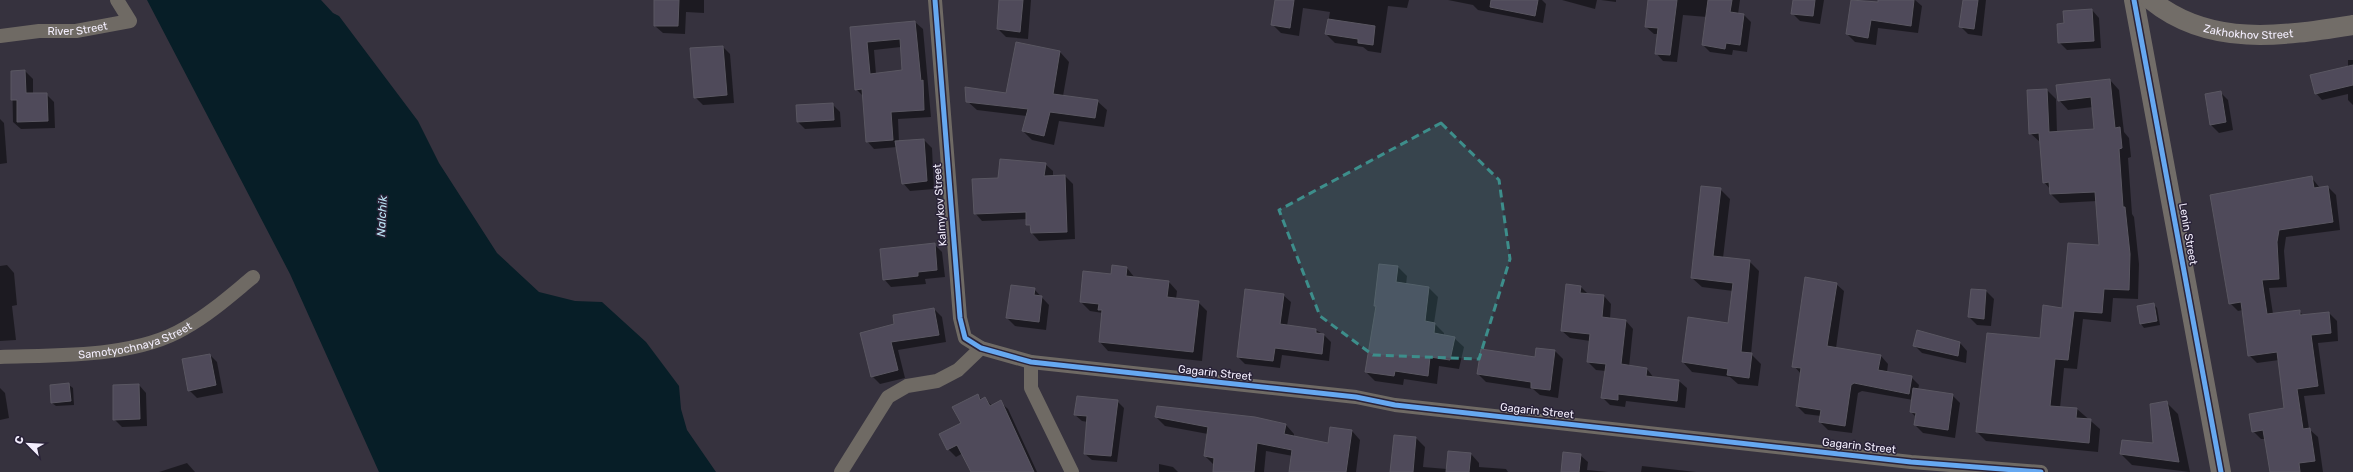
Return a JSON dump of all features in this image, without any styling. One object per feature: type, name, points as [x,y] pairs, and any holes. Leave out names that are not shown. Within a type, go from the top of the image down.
[{"type":"street","name":"River Street","points":[[0,36],[39,31],[76,31],[130,21],[117,0]]},
{"type":"street","name":"Kalmykov Street","points":[[935,0],[960,318],[965,338],[981,348],[1031,362]]},
{"type":"street","name":"Lenin Street","points":[[2134,0],[2221,472]]},
{"type":"street","name":"Zakhokhov Street","points":[[2151,0],[2165,11],[2197,27],[2246,36],[2281,35],[2353,25]]},
{"type":"street","name":"Samotyochnaya Street","points":[[0,357],[100,353],[157,340],[184,329],[219,305],[253,276]]},
{"type":"street","points":[[841,472],[888,397],[907,386],[937,381],[958,370],[981,348]]},
{"type":"street","points":[[1031,362],[1031,388],[1072,472]]},
{"type":"street","name":"Gagarin Street","points":[[1031,362],[1356,397],[1395,405],[1911,462],[2041,472]]},
{"type":"highlighted area","points":[[1441,123],[1499,180],[1510,259],[1479,359],[1373,355],[1320,316],[1279,210]]},
{"type":"water","name":"Nalchik","points":[[147,0],[321,0],[333,13],[339,16],[418,121],[439,163],[497,253],[539,292],[575,301],[602,302],[646,342],[679,386],[681,409],[687,430],[716,472],[379,472],[290,274]]},
{"type":"building","points":[[654,0],[679,0],[678,26],[654,26]]},
{"type":"building","points":[[999,0],[1023,0],[1020,32],[997,29]]},
{"type":"building","points":[[1275,0],[1294,0],[1290,28],[1271,25]]},
{"type":"building","points":[[1491,0],[1538,0],[1535,16],[1490,7]]},
{"type":"building","points":[[1648,0],[1677,0],[1670,55],[1655,54],[1658,28],[1645,27]]},
{"type":"building","points":[[1708,0],[1732,0],[1730,12],[1744,14],[1740,45],[1726,43],[1725,49],[1702,45]]},
{"type":"building","points":[[1793,0],[1815,0],[1813,16],[1791,14]]},
{"type":"building","points":[[1851,0],[1878,2],[1878,0],[1914,0],[1911,26],[1871,20],[1868,38],[1846,34]]},
{"type":"building","points":[[1963,0],[1978,0],[1974,29],[1959,27]]},
{"type":"building","points":[[2092,9],[2094,41],[2058,43],[2057,24],[2064,23],[2063,11]]},
{"type":"building","points":[[1328,19],[1375,26],[1373,45],[1358,43],[1358,39],[1325,34]]},
{"type":"building","points":[[915,21],[921,81],[923,80],[924,110],[891,112],[893,140],[866,142],[862,89],[855,90],[850,27]],"holes":[[[900,39],[902,70],[870,74],[867,42]]]},
{"type":"building","points":[[1016,42],[1060,51],[1053,94],[1098,100],[1095,118],[1050,112],[1044,136],[1022,131],[1028,109],[966,102],[965,87],[1006,93]]},
{"type":"building","points":[[723,46],[727,95],[694,98],[690,48]]},
{"type":"building","points":[[2353,65],[2353,85],[2315,94],[2310,75]]},
{"type":"building","points":[[25,70],[26,93],[47,93],[48,121],[17,122],[17,100],[11,100],[11,71]]},
{"type":"building","points":[[2110,79],[2115,128],[2120,127],[2122,148],[2119,149],[2123,207],[2125,207],[2130,254],[2129,290],[2104,289],[2102,313],[2074,311],[2068,360],[2055,359],[2050,406],[2077,408],[2076,418],[2091,419],[2089,443],[1976,432],[1987,333],[2040,338],[2043,305],[2062,308],[2068,243],[2099,245],[2095,192],[2050,194],[2049,182],[2043,183],[2039,133],[2029,134],[2027,90],[2047,89],[2049,132],[2094,129],[2091,97],[2058,101],[2056,85]]},
{"type":"building","points":[[2221,91],[2226,122],[2210,125],[2205,94]]},
{"type":"building","points":[[833,103],[834,120],[797,122],[796,105]]},
{"type":"building","points":[[924,139],[927,181],[902,184],[895,141]]},
{"type":"building","points":[[1000,159],[1046,163],[1044,176],[1065,175],[1067,232],[1031,233],[1030,225],[1026,225],[1026,212],[974,214],[972,179],[998,178]]},
{"type":"building","points":[[2312,176],[2314,188],[2328,186],[2333,222],[2279,230],[2277,242],[2279,279],[2262,280],[2267,314],[2300,310],[2300,315],[2329,312],[2331,333],[2311,335],[2318,386],[2297,389],[2303,429],[2310,428],[2315,461],[2299,463],[2300,472],[2270,472],[2263,430],[2252,432],[2249,414],[2284,408],[2277,352],[2248,356],[2241,302],[2229,304],[2210,195]]},
{"type":"building","points":[[1701,186],[1721,188],[1713,256],[1750,260],[1741,352],[1752,353],[1749,378],[1727,375],[1728,369],[1682,362],[1688,317],[1728,323],[1733,283],[1691,278]]},
{"type":"building","points":[[935,243],[937,270],[918,272],[918,276],[883,280],[880,249]]},
{"type":"building","points":[[1379,264],[1398,266],[1396,282],[1429,287],[1425,321],[1435,323],[1434,333],[1455,337],[1450,360],[1430,357],[1428,376],[1395,371],[1394,376],[1365,372],[1376,306],[1374,306]]},
{"type":"building","points":[[1112,265],[1127,267],[1126,276],[1169,281],[1167,297],[1199,301],[1193,352],[1099,342],[1102,310],[1098,310],[1099,304],[1080,302],[1083,271],[1111,274]]},
{"type":"building","points":[[1805,277],[1837,283],[1827,346],[1881,355],[1878,370],[1912,376],[1909,394],[1854,383],[1851,385],[1845,426],[1819,422],[1821,410],[1796,406],[1801,368],[1792,367]]},
{"type":"building","points":[[1566,284],[1581,286],[1580,293],[1604,295],[1602,317],[1626,320],[1621,364],[1647,368],[1646,376],[1679,380],[1677,401],[1618,394],[1618,400],[1601,398],[1606,364],[1587,362],[1590,334],[1561,331]]},
{"type":"building","points":[[1011,285],[1035,288],[1034,295],[1042,296],[1039,322],[1006,318]]},
{"type":"building","points":[[1245,289],[1284,294],[1280,324],[1316,329],[1316,333],[1324,334],[1322,354],[1275,348],[1273,361],[1237,357]]},
{"type":"building","points":[[1971,289],[1986,290],[1984,319],[1968,317]]},
{"type":"building","points":[[2154,303],[2157,321],[2140,324],[2137,306]]},
{"type":"building","points":[[934,308],[939,335],[891,342],[898,370],[871,377],[860,333],[894,324],[893,315]]},
{"type":"building","points":[[1917,330],[1960,342],[1958,356],[1913,346]]},
{"type":"building","points":[[1536,348],[1555,350],[1550,390],[1531,388],[1531,382],[1477,374],[1481,349],[1535,357]]},
{"type":"building","points":[[210,354],[216,385],[188,391],[182,359]]},
{"type":"building","points":[[69,383],[71,401],[51,403],[50,385]]},
{"type":"building","points":[[139,384],[140,419],[113,420],[113,385]]},
{"type":"building","points":[[1913,388],[1953,394],[1948,430],[1914,425],[1916,413],[1910,412]]},
{"type":"building","points":[[978,394],[980,400],[985,397],[990,406],[1001,400],[1034,472],[971,472],[957,445],[947,450],[939,434],[961,423],[952,407]]},
{"type":"building","points":[[1077,396],[1118,400],[1111,456],[1084,454],[1087,416],[1074,415]]},
{"type":"building","points":[[2167,401],[2179,462],[2120,454],[2122,440],[2153,443],[2150,404]]},
{"type":"building","points":[[1157,406],[1255,417],[1286,424],[1284,434],[1328,443],[1330,427],[1352,430],[1346,472],[1289,472],[1292,450],[1257,443],[1254,472],[1213,472],[1214,458],[1204,456],[1208,427],[1155,417]]},
{"type":"building","points":[[1394,435],[1416,437],[1413,472],[1390,472]]},
{"type":"building","points":[[1448,451],[1471,453],[1469,472],[1446,472]]},
{"type":"building","points":[[1563,452],[1581,454],[1579,472],[1561,472]]},
{"type":"cycle path","points":[[935,0],[960,318],[965,338],[981,348],[1031,362],[1356,397],[1395,405],[1911,462],[2041,472]]},
{"type":"cycle path","points":[[2134,0],[2221,472]]}]
